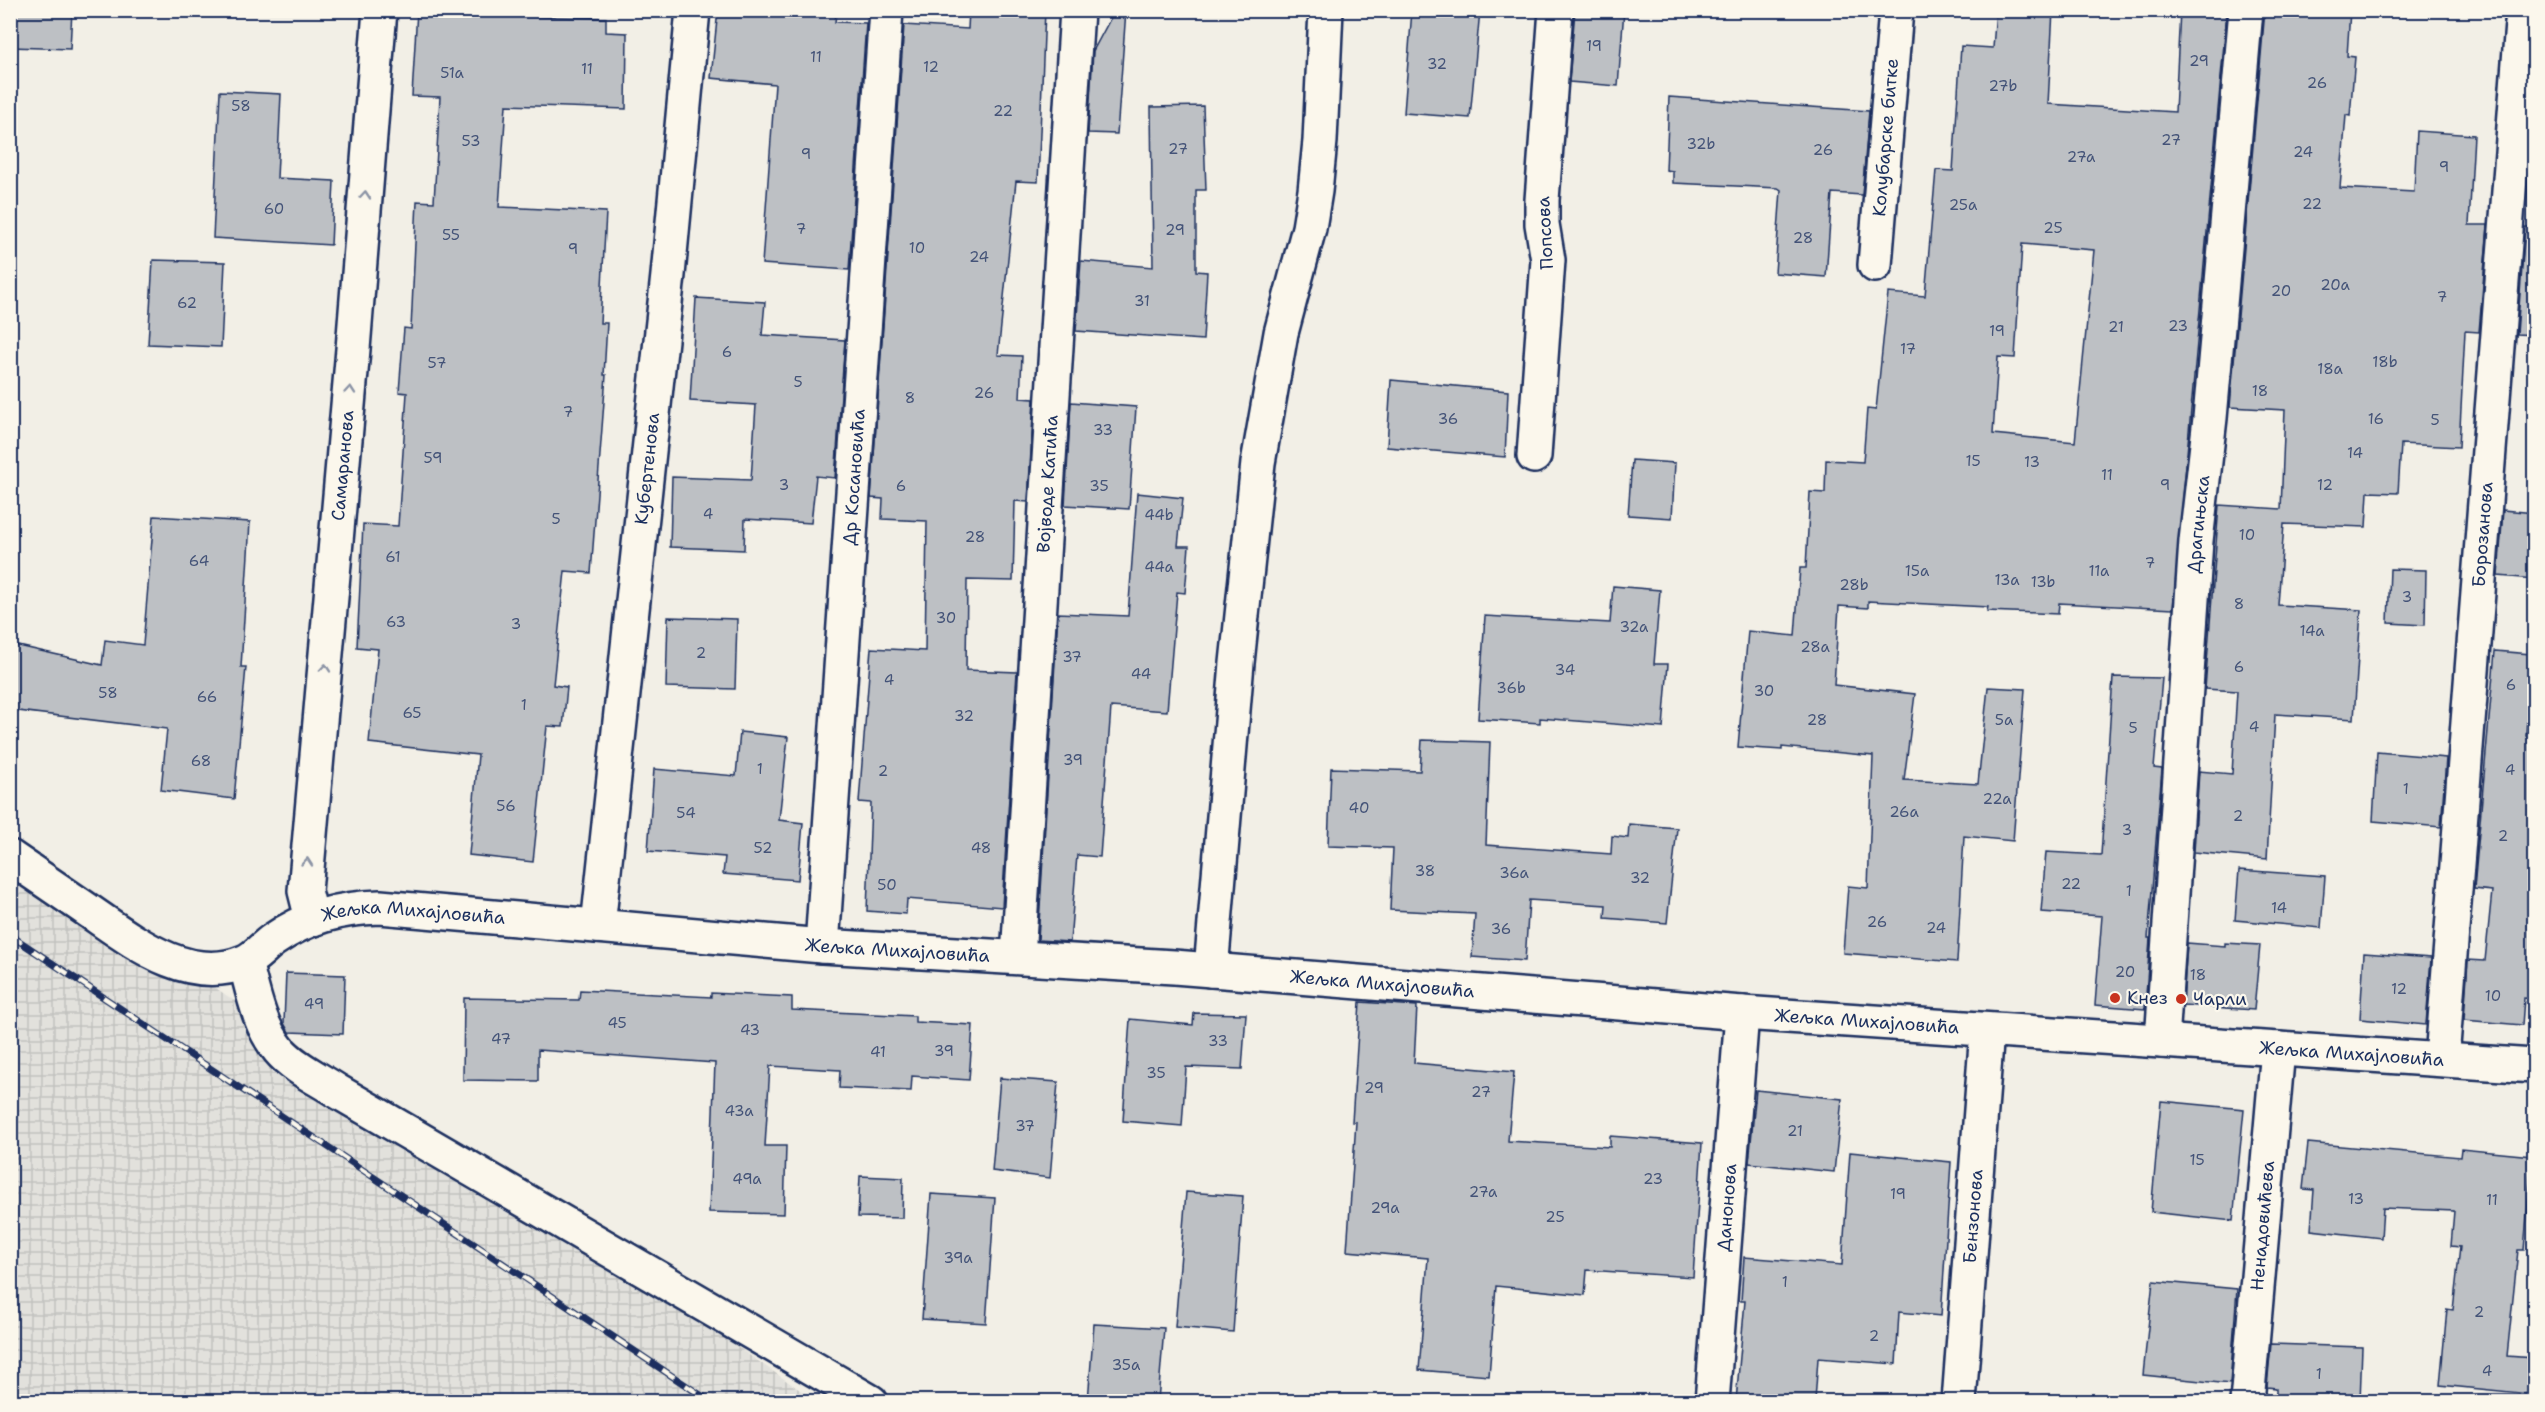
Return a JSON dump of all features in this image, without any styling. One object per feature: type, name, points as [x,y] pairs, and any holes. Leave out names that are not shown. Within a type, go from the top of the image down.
[{"type":"street","name":"Самаранова","points":[[312,919],[304,891],[353,349],[380,10]]},
{"type":"street","name":"Кубертенова","points":[[598,926],[668,275],[693,10]]},
{"type":"street","name":"Др Косановића","points":[[822,945],[886,10]]},
{"type":"street","name":"Војводе Катића","points":[[1018,957],[1077,10]]},
{"type":"street","points":[[1211,970],[1237,663],[1258,463],[1281,333],[1309,228],[1315,191],[1320,141],[1326,10]]},
{"type":"street","name":"Попсова","points":[[1534,456],[1548,260],[1542,224],[1542,200],[1556,10]]},
{"type":"street","name":"Колубарске битке","points":[[1875,265],[1896,10]]},
{"type":"street","name":"Драгињска","points":[[2162,1041],[2196,541],[2210,418],[2246,10]]},
{"type":"street","name":"Борозанова","points":[[2442,1059],[2523,10]]},
{"type":"street","name":"Жељка Михајловића","points":[[10,857],[139,945],[175,962],[214,968],[245,962],[290,929],[326,912],[380,907],[822,945],[1211,970],[1742,1013],[2535,1066]]},
{"type":"street","points":[[245,962],[262,1022],[279,1051],[294,1063],[871,1401]]},
{"type":"street","name":"Данонова","points":[[1712,1401],[1742,1013]]},
{"type":"street","name":"Бензонова","points":[[1959,1401],[1987,1030]]},
{"type":"street","name":"Ненадовићева","points":[[2247,1401],[2278,1049]]},
{"type":"shaded area","points":[[11,847],[816,1401],[11,1401]]},
{"type":"building","points":[[12,10],[72,10],[70,49],[11,47]]},
{"type":"building","points":[[417,10],[495,10],[495,16],[606,18],[606,32],[627,33],[626,109],[506,105],[499,207],[606,212],[600,323],[607,323],[604,375],[606,375],[591,573],[565,571],[553,685],[567,687],[563,727],[547,726],[533,862],[469,855],[478,755],[369,743],[378,649],[357,647],[363,524],[398,526],[407,393],[399,392],[404,328],[411,329],[417,201],[434,202],[440,97],[412,96]]},
{"type":"building","points":[[718,10],[805,10],[836,14],[835,22],[866,23],[849,270],[762,264],[775,84],[711,78]]},
{"type":"building","points":[[969,10],[1045,10],[1038,182],[1016,181],[998,355],[1022,356],[1020,398],[1034,399],[1028,502],[1015,501],[1013,581],[967,580],[966,670],[1017,672],[1002,907],[907,899],[906,914],[867,911],[871,803],[859,802],[871,648],[925,651],[927,521],[882,519],[883,499],[871,498],[904,25],[968,29]]},
{"type":"building","points":[[1115,10],[1126,10],[1117,134],[1088,133],[1093,51]]},
{"type":"building","points":[[1412,10],[1480,10],[1470,118],[1404,113]]},
{"type":"building","points":[[1575,10],[1624,10],[1618,86],[1569,82]]},
{"type":"building","points":[[1996,10],[2053,10],[2048,104],[2175,112],[2180,10],[2227,10],[2173,609],[2059,603],[2058,614],[1987,611],[1988,607],[1868,601],[1868,608],[1839,606],[1834,685],[1915,694],[1904,780],[1978,784],[1988,687],[2025,689],[2013,841],[1964,836],[1957,962],[1843,953],[1848,886],[1868,888],[1873,756],[1782,747],[1782,750],[1738,747],[1748,631],[1795,636],[1800,568],[1806,568],[1810,492],[1825,493],[1826,460],[1863,462],[1867,409],[1876,410],[1888,293],[1925,296],[1936,170],[1953,171],[1961,46],[1993,48]],"holes":[[[2022,244],[2094,250],[2075,442],[1993,434],[1998,357],[2015,358]]]},
{"type":"building","points":[[2265,10],[2350,10],[2347,56],[2355,57],[2350,116],[2346,115],[2340,188],[2414,192],[2417,131],[2474,135],[2469,225],[2488,225],[2479,332],[2465,331],[2459,447],[2401,444],[2398,493],[2368,492],[2366,527],[2284,524],[2278,605],[2361,610],[2354,719],[2275,714],[2267,859],[2194,852],[2199,771],[2232,774],[2237,691],[2205,689],[2219,505],[2281,509],[2285,410],[2230,407]]},
{"type":"building","points":[[220,91],[281,94],[277,178],[334,181],[331,245],[213,238]]},
{"type":"building","points":[[1669,97],[1869,111],[1862,195],[1832,193],[1826,277],[1775,273],[1781,190],[1778,188],[1673,183],[1673,171],[1666,170]]},
{"type":"building","points":[[1203,106],[1206,190],[1196,190],[1196,271],[1207,272],[1203,340],[1076,331],[1081,261],[1153,267],[1151,107]]},
{"type":"building","points":[[2525,227],[2535,227],[2535,335],[2517,334]]},
{"type":"building","points":[[153,260],[225,262],[221,347],[148,344]]},
{"type":"building","points":[[696,298],[765,302],[762,335],[845,340],[835,478],[816,476],[811,523],[745,519],[744,550],[670,547],[672,477],[751,480],[756,405],[690,401]]},
{"type":"building","points":[[1391,380],[1508,391],[1505,457],[1387,447]]},
{"type":"building","points":[[1071,402],[1136,407],[1129,509],[1065,505]]},
{"type":"building","points":[[1632,460],[1675,463],[1672,518],[1628,515]]},
{"type":"building","points":[[1137,493],[1183,498],[1178,546],[1189,546],[1185,593],[1177,592],[1167,711],[1111,707],[1100,857],[1077,855],[1070,942],[1038,940],[1058,613],[1128,616]]},
{"type":"building","points":[[2503,510],[2535,513],[2535,579],[2498,576]]},
{"type":"building","points":[[154,516],[250,522],[241,667],[246,667],[234,799],[161,790],[167,729],[10,710],[10,644],[102,665],[105,640],[143,645]]},
{"type":"building","points":[[2390,569],[2426,570],[2425,625],[2388,623]]},
{"type":"building","points":[[1613,586],[1660,590],[1654,664],[1668,664],[1663,728],[1540,718],[1540,723],[1478,719],[1485,616],[1610,623]]},
{"type":"building","points":[[668,617],[737,619],[735,689],[666,687]]},
{"type":"building","points":[[2495,651],[2531,654],[2526,736],[2535,736],[2535,999],[2524,998],[2522,1025],[2464,1020],[2468,960],[2485,961],[2492,891],[2474,889]]},
{"type":"building","points":[[2113,677],[2162,678],[2154,768],[2162,769],[2148,938],[2150,938],[2145,1009],[2095,1005],[2102,916],[2041,912],[2046,852],[2101,855]]},
{"type":"building","points":[[740,732],[788,737],[779,820],[803,823],[798,880],[723,874],[725,857],[648,851],[654,769],[736,776]]},
{"type":"building","points":[[1422,740],[1490,742],[1486,845],[1611,854],[1612,836],[1628,838],[1629,824],[1677,828],[1667,923],[1605,918],[1606,905],[1529,900],[1525,961],[1472,957],[1475,914],[1390,910],[1393,848],[1328,846],[1331,768],[1420,771]]},
{"type":"building","points":[[2377,752],[2446,758],[2441,827],[2373,821]]},
{"type":"building","points":[[2239,870],[2325,876],[2321,928],[2235,920]]},
{"type":"building","points":[[2187,943],[2225,946],[2225,943],[2260,945],[2254,1010],[2183,1005]]},
{"type":"building","points":[[2364,953],[2431,958],[2426,1025],[2360,1019]]},
{"type":"building","points":[[286,973],[345,975],[343,1034],[289,1032],[284,1023]]},
{"type":"building","points":[[580,990],[711,997],[711,993],[792,997],[792,1010],[915,1016],[915,1022],[973,1025],[969,1080],[912,1076],[911,1091],[839,1088],[840,1070],[770,1066],[765,1146],[786,1146],[784,1214],[709,1212],[715,1063],[538,1050],[538,1081],[463,1080],[464,998],[579,1000]]},
{"type":"building","points":[[1360,1002],[1417,1006],[1414,1063],[1514,1072],[1508,1141],[1610,1147],[1610,1136],[1702,1143],[1693,1277],[1587,1270],[1585,1295],[1496,1286],[1489,1376],[1419,1370],[1428,1258],[1347,1251],[1356,1122],[1352,1122]]},
{"type":"building","points":[[1194,1013],[1246,1014],[1242,1069],[1186,1067],[1182,1126],[1123,1121],[1130,1019],[1193,1025]]},
{"type":"building","points":[[1000,1078],[1058,1082],[1050,1178],[992,1171]]},
{"type":"building","points":[[1756,1090],[1842,1099],[1834,1172],[1749,1163]]},
{"type":"building","points":[[2161,1101],[2244,1109],[2233,1221],[2151,1212]]},
{"type":"building","points":[[2308,1143],[2460,1157],[2461,1149],[2532,1156],[2524,1250],[2518,1250],[2507,1356],[2533,1358],[2530,1394],[2440,1385],[2447,1309],[2453,1310],[2460,1247],[2451,1246],[2454,1211],[2383,1208],[2381,1238],[2311,1230],[2314,1190],[2303,1189]]},
{"type":"building","points":[[1850,1152],[1951,1162],[1941,1316],[1899,1312],[1896,1364],[1818,1358],[1815,1401],[1736,1401],[1745,1301],[1741,1301],[1744,1257],[1842,1265]]},
{"type":"building","points":[[860,1176],[903,1178],[902,1218],[858,1217]]},
{"type":"building","points":[[1186,1192],[1243,1196],[1233,1332],[1175,1327]]},
{"type":"building","points":[[931,1194],[995,1198],[986,1323],[922,1319]]},
{"type":"building","points":[[2153,1281],[2237,1289],[2230,1384],[2143,1375]]},
{"type":"building","points":[[1094,1324],[1164,1328],[1158,1401],[1088,1401]]},
{"type":"building","points":[[2271,1344],[2362,1347],[2360,1401],[2276,1401],[2276,1388],[2267,1387]]},
{"type":"railway","points":[[10,935],[711,1402]]},
{"type":"place","name":"Кнез","points":[[2115,998]]},
{"type":"place","name":"Чарли","points":[[2181,999]]}]
